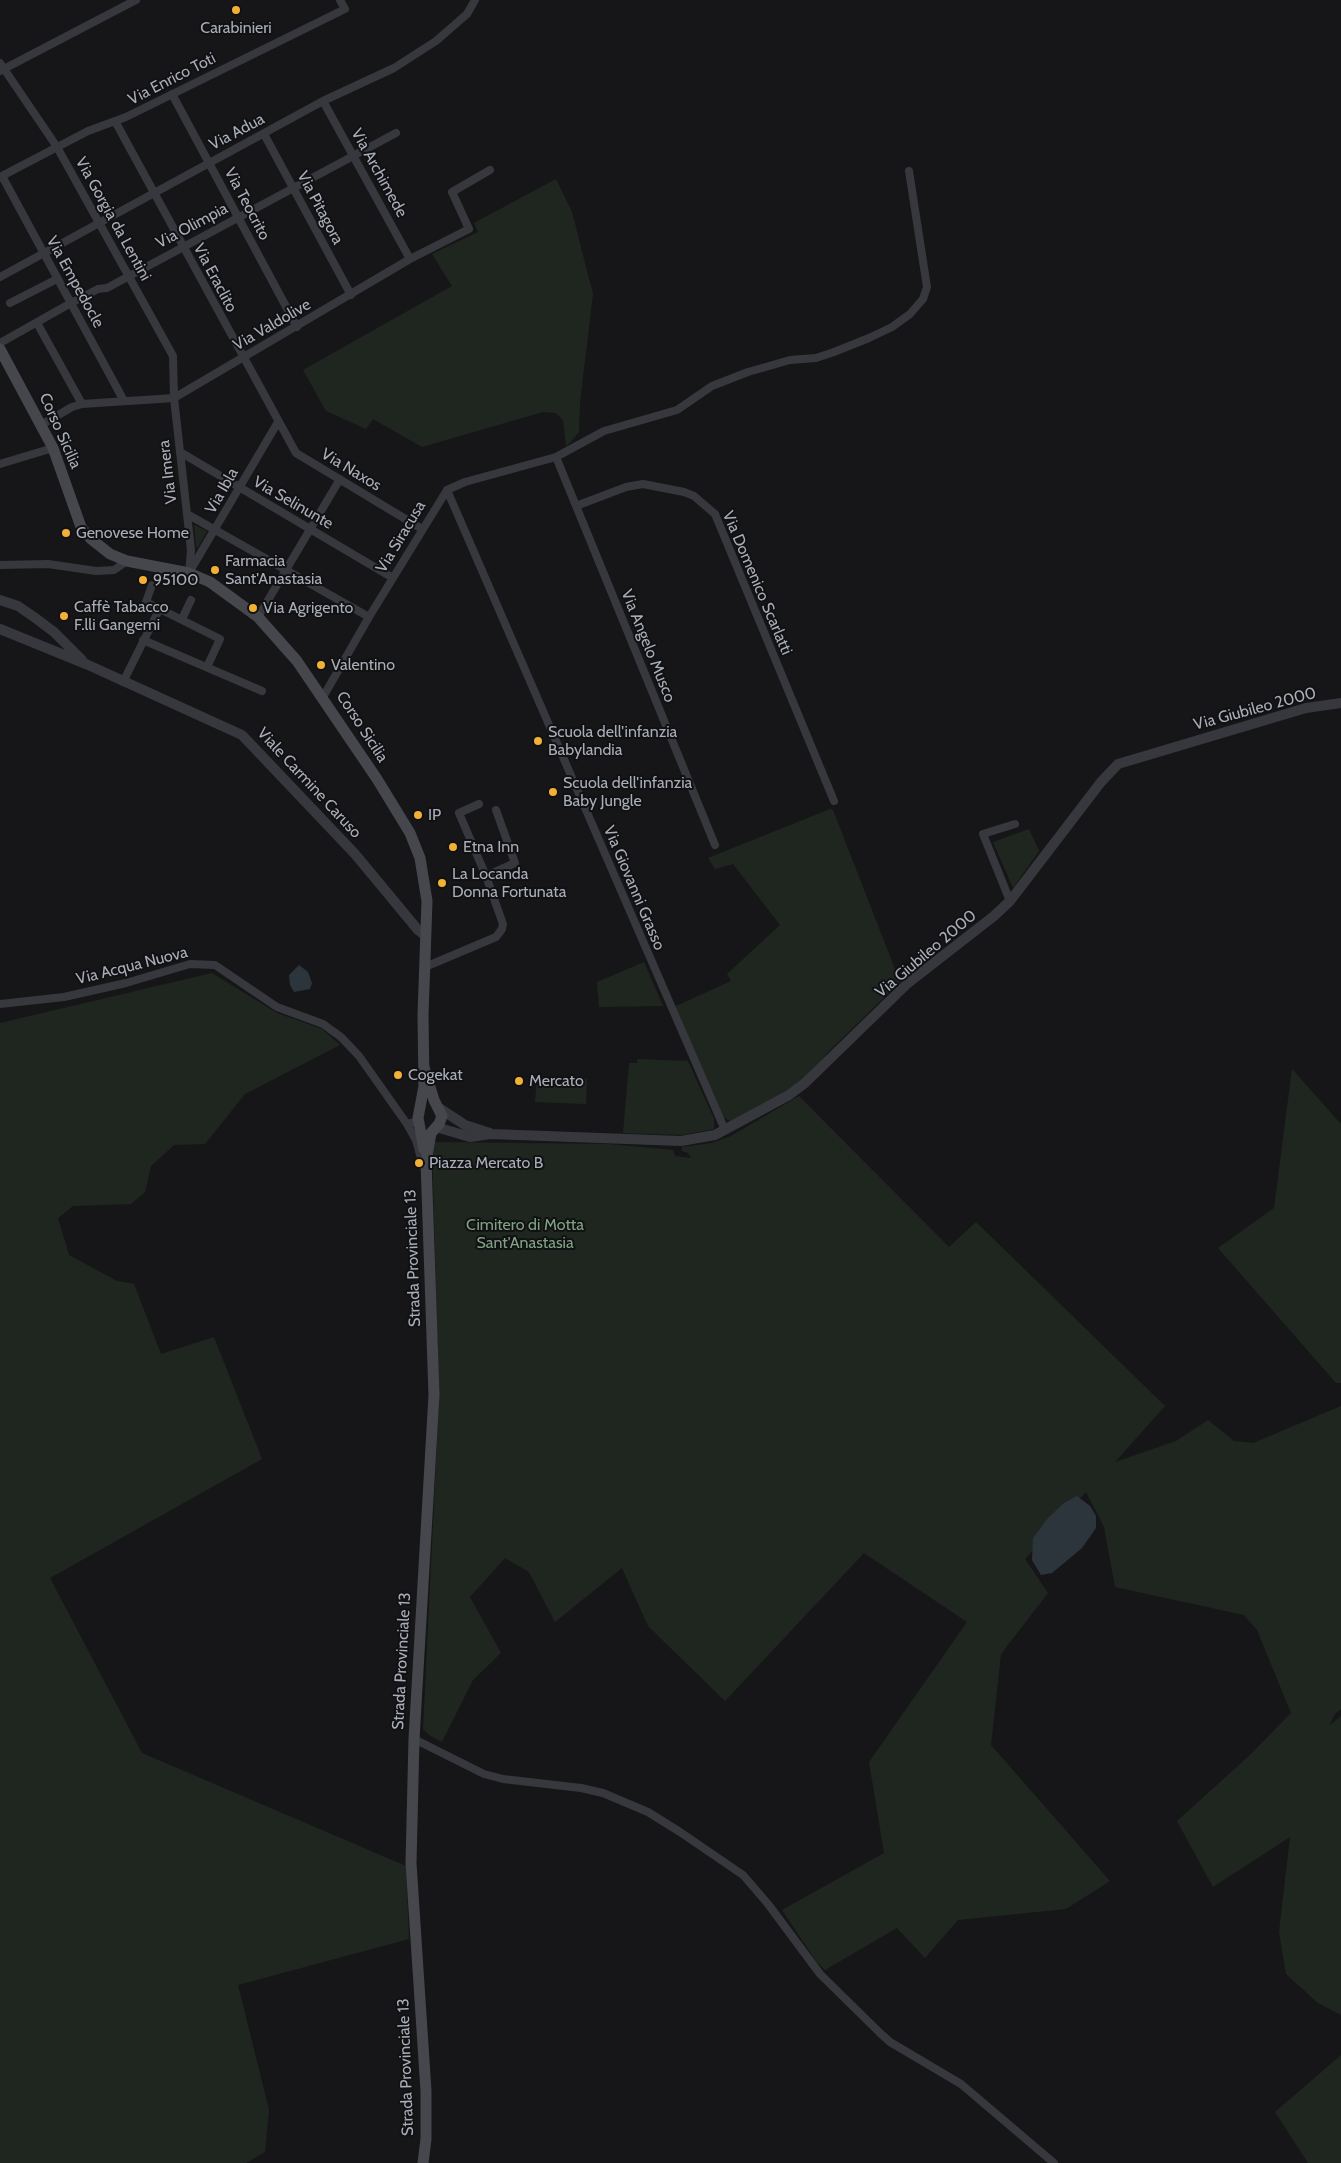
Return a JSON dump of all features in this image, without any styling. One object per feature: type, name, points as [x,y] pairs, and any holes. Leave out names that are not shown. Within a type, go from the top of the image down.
[{"type":"main road","name":"Corso Sicilia","points":[[0,349],[53,448],[81,527],[99,547],[110,554],[127,560],[189,573],[210,582],[258,617],[297,660],[381,786],[415,844],[425,878],[427,901],[426,936]]},
{"type":"main road","points":[[426,936],[424,1067],[421,1107],[416,1123],[426,1161]]},
{"type":"main road","points":[[424,1067],[432,1096],[442,1116],[429,1141],[426,1161]]},
{"type":"main road","points":[[421,1107],[428,1104],[439,1107]]},
{"type":"main road","points":[[416,1123],[427,1128],[435,1127]]},
{"type":"main road","name":"Strada Provinciale 13","points":[[423,2163],[426,2139],[426,2091],[411,1863],[414,1739],[434,1395],[426,1161]]},
{"type":"street","points":[[1,68],[136,0]]},
{"type":"street","name":"Via Enrico Toti","points":[[1,177],[58,146],[172,94],[346,9],[340,0]]},
{"type":"street","name":"Via Adua","points":[[0,277],[323,101],[394,68],[436,41],[467,14],[476,0]]},
{"type":"street","name":"Via Gorgia da Lentini","points":[[1,68],[58,146],[173,356],[174,398]]},
{"type":"street","name":"Via Teocrito","points":[[172,94],[297,327]]},
{"type":"street","name":"Via Archimede","points":[[323,101],[410,259]]},
{"type":"street","name":"Via Eraclito","points":[[115,120],[278,422]]},
{"type":"street","name":"Via Olimpia","points":[[0,343],[71,303],[98,289],[108,288],[396,133]]},
{"type":"street","name":"Via Pitagora","points":[[264,134],[351,294]]},
{"type":"street","name":"Via Valdolive","points":[[41,425],[82,404],[174,398],[410,259],[469,229],[452,192],[490,170]]},
{"type":"street","name":"Via Siracusa","points":[[323,697],[369,617],[447,490],[465,482],[556,457],[604,431],[677,410],[712,386],[748,372],[790,360],[816,358],[869,338],[910,314],[923,299],[927,287],[909,171]]},
{"type":"street","name":"Via Empedocle","points":[[1,177],[124,402]]},
{"type":"street","points":[[10,303],[57,279]]},
{"type":"street","points":[[37,323],[82,404]]},
{"type":"street","name":"Via Imera","points":[[174,398],[191,550],[189,573]]},
{"type":"street","name":"Via Naxos","points":[[278,422],[296,453],[422,529]]},
{"type":"street","name":"Via Ibla","points":[[189,573],[278,422]]},
{"type":"street","points":[[0,464],[53,448]]},
{"type":"street","name":"Via Selinunte","points":[[180,452],[393,578]]},
{"type":"street","name":"Via Angelo Musco","points":[[556,457],[715,845]]},
{"type":"street","points":[[258,617],[340,479]]},
{"type":"street","name":"Via Domenico Scarlatti","points":[[576,506],[626,487],[643,484],[670,488],[689,494],[714,514],[834,801]]},
{"type":"street","name":"Via Giovanni Grasso","points":[[447,490],[725,1130]]},
{"type":"street","points":[[187,514],[369,617]]},
{"type":"street","points":[[0,566],[48,564],[96,571],[114,570],[127,560]]},
{"type":"street","points":[[152,585],[146,602],[220,639],[207,667]]},
{"type":"street","points":[[0,600],[18,606],[54,632],[86,664]]},
{"type":"street","points":[[182,619],[191,600]]},
{"type":"street","points":[[123,682],[160,608]]},
{"type":"street","points":[[0,630],[86,664]]},
{"type":"street","points":[[50,650],[55,646],[54,632]]},
{"type":"street","points":[[143,640],[262,691]]},
{"type":"street","name":"Viale Carmine Caruso","points":[[86,664],[242,735],[253,744],[355,854],[418,930],[426,936]]},
{"type":"street","name":"Via Giubileo 2000","points":[[491,1134],[681,1140],[715,1135],[725,1130],[805,1083],[908,983],[994,916],[1010,901],[1101,782],[1118,764],[1306,708],[1341,703]]},
{"type":"street","points":[[425,967],[496,937],[502,929],[503,924],[486,876],[459,813],[478,804]]},
{"type":"street","points":[[486,876],[515,863],[496,810]]},
{"type":"street","points":[[1010,901],[984,834],[1015,824]]},
{"type":"street","name":"Via Acqua Nuova","points":[[0,1004],[64,997],[126,983],[190,964],[215,965],[277,1007],[323,1024],[341,1037],[416,1123],[416,1140],[427,1181]]},
{"type":"street","points":[[439,1107],[465,1125],[491,1134]]},
{"type":"street","points":[[435,1127],[470,1137],[491,1134]]},
{"type":"street","points":[[414,1739],[484,1774],[503,1780],[581,1788],[602,1793],[648,1812],[680,1832],[743,1875],[768,1904],[820,1974],[890,2042],[961,2084],[1054,2163]]},
{"type":"street","points":[[1043,2153],[1047,2163]]},
{"type":"green space","points":[[556,179],[572,212],[593,294],[580,402],[579,432],[571,442],[566,446],[563,420],[556,413],[543,412],[422,447],[373,419],[366,429],[326,411],[303,370],[452,286],[432,254],[478,232],[474,223]]},
{"type":"green space","points":[[194,525],[207,531],[198,547],[196,547]]},
{"type":"green space","points":[[830,809],[833,810],[900,982],[828,1052],[810,1074],[792,1088],[731,1122],[722,1116],[677,1013],[676,1006],[731,981],[727,974],[780,925],[733,864],[715,869],[708,858]]},
{"type":"green space","points":[[1029,829],[1039,851],[1013,888],[993,842]]},
{"type":"green space","points":[[644,962],[663,1006],[599,1007],[597,982]]},
{"type":"green space","points":[[212,973],[277,1013],[322,1029],[340,1045],[245,1094],[205,1144],[174,1145],[151,1166],[145,1192],[131,1204],[73,1206],[58,1218],[69,1255],[117,1281],[134,1284],[161,1354],[214,1337],[262,1459],[50,1578],[142,1753],[406,1866],[409,1939],[238,1985],[269,2110],[265,2152],[246,2163],[0,2163],[0,1023]]},
{"type":"green space","points":[[637,1059],[688,1061],[714,1119],[714,1129],[682,1135],[623,1133],[629,1063],[637,1063]]},
{"type":"green space","points":[[1292,1069],[1341,1124],[1341,1383],[1336,1383],[1218,1248],[1274,1208]]},
{"type":"green space","points":[[537,1077],[587,1079],[586,1104],[535,1102]]},
{"type":"green space","name":"Cimitero di Motta Sant'Anastasia","points":[[799,1096],[949,1247],[976,1222],[1165,1406],[1115,1462],[1176,1441],[1208,1420],[1234,1441],[1253,1443],[1341,1406],[1341,1709],[1335,1714],[1329,1726],[1341,1716],[1341,2015],[1318,2003],[1286,1974],[1279,1932],[1290,1837],[1213,1887],[1177,1821],[1250,1755],[1291,1713],[1257,1630],[1244,1615],[1115,1587],[1104,1527],[1086,1492],[1025,1559],[1048,1593],[1001,1654],[991,1745],[1110,1881],[1066,1909],[958,1920],[925,1958],[897,1928],[825,1970],[816,1961],[782,1910],[884,1853],[869,1762],[967,1622],[864,1553],[725,1701],[648,1626],[622,1568],[555,1622],[529,1572],[505,1558],[470,1597],[501,1653],[473,1680],[442,1742],[429,1735],[423,1729],[439,1401],[432,1142],[609,1144],[673,1150],[675,1156],[691,1158],[688,1153],[682,1151],[682,1147],[712,1143],[731,1136]]},
{"type":"green space","points":[[1341,2055],[1341,2163],[1308,2163],[1275,2112]]},
{"type":"shaded area","points":[[299,965],[308,972],[312,983],[310,989],[294,992],[290,985],[289,975]]},
{"type":"shaded area","points":[[1077,1496],[1090,1506],[1096,1516],[1096,1528],[1082,1548],[1052,1573],[1041,1575],[1032,1560],[1033,1538],[1048,1518],[1064,1503]]},
{"type":"place","name":"Carabinieri","points":[[236,10]]},
{"type":"place","name":"Genovese Home","points":[[66,533]]},
{"type":"place","name":"Farmacia Sant'Anastasia","points":[[215,570]]},
{"type":"place","name":"95100","points":[[143,580]]},
{"type":"place","name":"Via Agrigento","points":[[253,608]]},
{"type":"place","name":"Caffè Tabacco F.lli Gangemi","points":[[64,616]]},
{"type":"place","name":"Valentino","points":[[321,665]]},
{"type":"place","name":"Scuola dell'infanzia Babylandia","points":[[538,741]]},
{"type":"place","name":"Scuola dell'infanzia Baby Jungle","points":[[553,792]]},
{"type":"place","name":"IP","points":[[418,815]]},
{"type":"place","name":"Etna Inn","points":[[453,847]]},
{"type":"place","name":"La Locanda Donna Fortunata","points":[[442,883]]},
{"type":"place","name":"Cogekat","points":[[398,1075]]},
{"type":"place","name":"Mercato","points":[[519,1081]]},
{"type":"place","name":"Piazza Mercato B","points":[[419,1163]]}]
